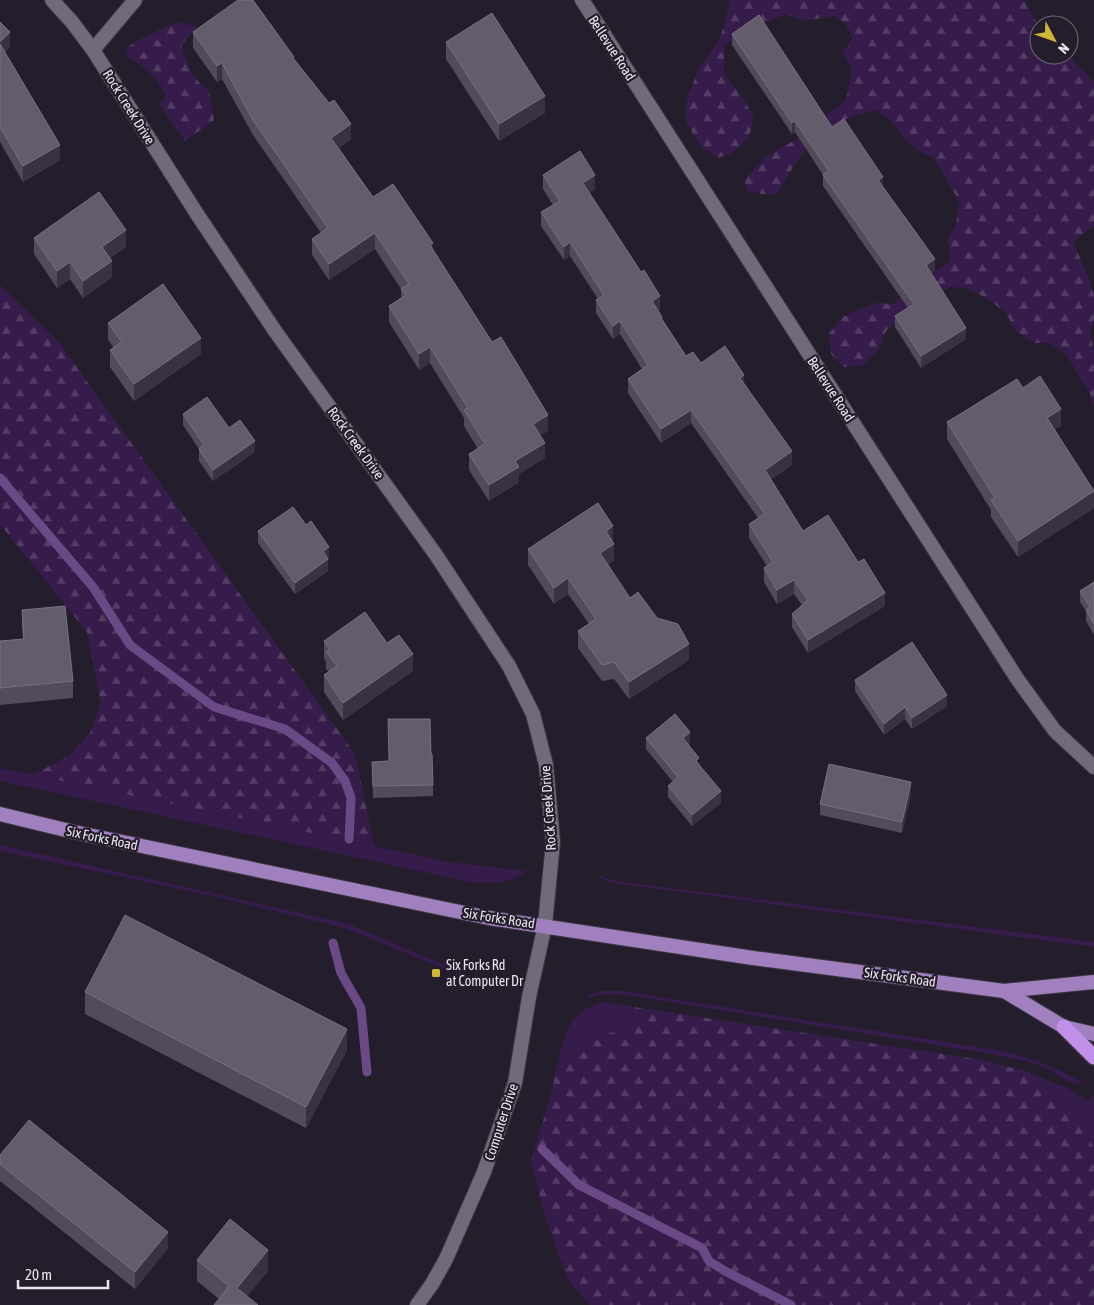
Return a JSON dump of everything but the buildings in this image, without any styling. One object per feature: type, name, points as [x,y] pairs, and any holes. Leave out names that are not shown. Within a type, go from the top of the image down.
[{"type":"highway","points":[[1064,1027],[1094,1057]]},
{"type":"main road","name":"Six Forks Road","points":[[0,814],[74,832],[480,916],[752,958],[1004,991],[1094,982]]},
{"type":"main road","name":"Six Forks Road","points":[[1004,991],[1064,1027],[1094,1034]]},
{"type":"street","name":"Rock Creek Drive","points":[[52,0],[72,22],[93,50],[202,221],[265,315],[436,554],[509,666],[533,714],[546,765],[553,842],[545,926]]},
{"type":"street","points":[[93,50],[135,0]]},
{"type":"street","name":"Bellevue Road","points":[[582,0],[1018,680],[1055,731],[1094,767]]},
{"type":"street","name":"Computer Drive","points":[[417,1305],[446,1259],[484,1172],[515,1083],[545,926]]},
{"type":"green space","points":[[730,0],[1024,0],[1032,15],[1029,15],[1029,65],[1078,65],[1094,82],[1094,225],[1073,242],[1088,276],[1094,296],[1094,319],[1090,330],[1094,352],[1094,408],[1090,394],[1066,354],[1048,343],[1034,343],[1015,330],[1006,313],[988,299],[967,288],[951,287],[911,310],[886,331],[880,347],[864,365],[844,367],[831,354],[829,333],[843,317],[875,303],[893,304],[951,260],[948,240],[956,224],[959,201],[934,158],[917,150],[905,139],[891,121],[876,110],[841,121],[827,129],[805,150],[777,194],[762,194],[748,190],[744,181],[765,157],[799,138],[846,100],[852,69],[842,53],[853,39],[845,23],[833,16],[803,21],[787,14],[753,27],[724,45],[724,74],[743,98],[754,117],[749,137],[732,153],[718,158],[700,146],[686,122],[686,100],[699,69],[716,45],[724,27]]},
{"type":"green space","points":[[177,22],[197,27],[182,44],[183,51],[191,70],[199,82],[209,91],[214,120],[185,141],[159,104],[166,96],[159,83],[150,73],[127,56],[126,48],[148,35]]},
{"type":"green space","points":[[0,285],[58,341],[355,754],[374,846],[33,775],[70,755],[90,733],[101,703],[87,632],[0,524]]},
{"type":"green space","points":[[0,768],[450,862],[526,871],[508,881],[475,883],[0,781]]},
{"type":"green space","points":[[0,845],[349,924],[468,975],[465,977],[344,928],[213,896],[0,851]]},
{"type":"green space","points":[[600,876],[615,881],[1094,942],[1094,947],[613,883],[600,878]]},
{"type":"green space","points":[[602,991],[623,991],[1003,1051],[1045,1064],[1084,1083],[1074,1083],[1032,1063],[992,1054],[626,995],[607,994],[588,998],[586,996]]},
{"type":"green space","points":[[605,1002],[634,1007],[630,1021],[621,1031],[597,1035],[558,1061],[563,1040],[571,1023],[585,1010]]},
{"type":"green space","points":[[634,1007],[982,1060],[1029,1072],[1075,1116],[1094,1148],[1094,1305],[590,1305],[568,1280],[545,1217],[531,1161],[551,1094],[558,1061],[597,1035],[621,1031],[630,1021]]},
{"type":"green space","points":[[1029,1072],[1069,1089],[1088,1101],[1094,1095],[1094,1148],[1075,1116]]},
{"type":"waterway","points":[[0,478],[93,587],[130,645],[214,707],[285,729],[332,763],[345,781],[351,798],[349,839]]},
{"type":"waterway","points":[[333,943],[341,973],[361,1008],[367,1072]]},
{"type":"waterway","points":[[542,1149],[579,1185],[702,1248],[709,1261],[791,1305]]},
{"type":"place","name":"Six Forks Rd at Computer Dr","points":[[436,973]]}]
